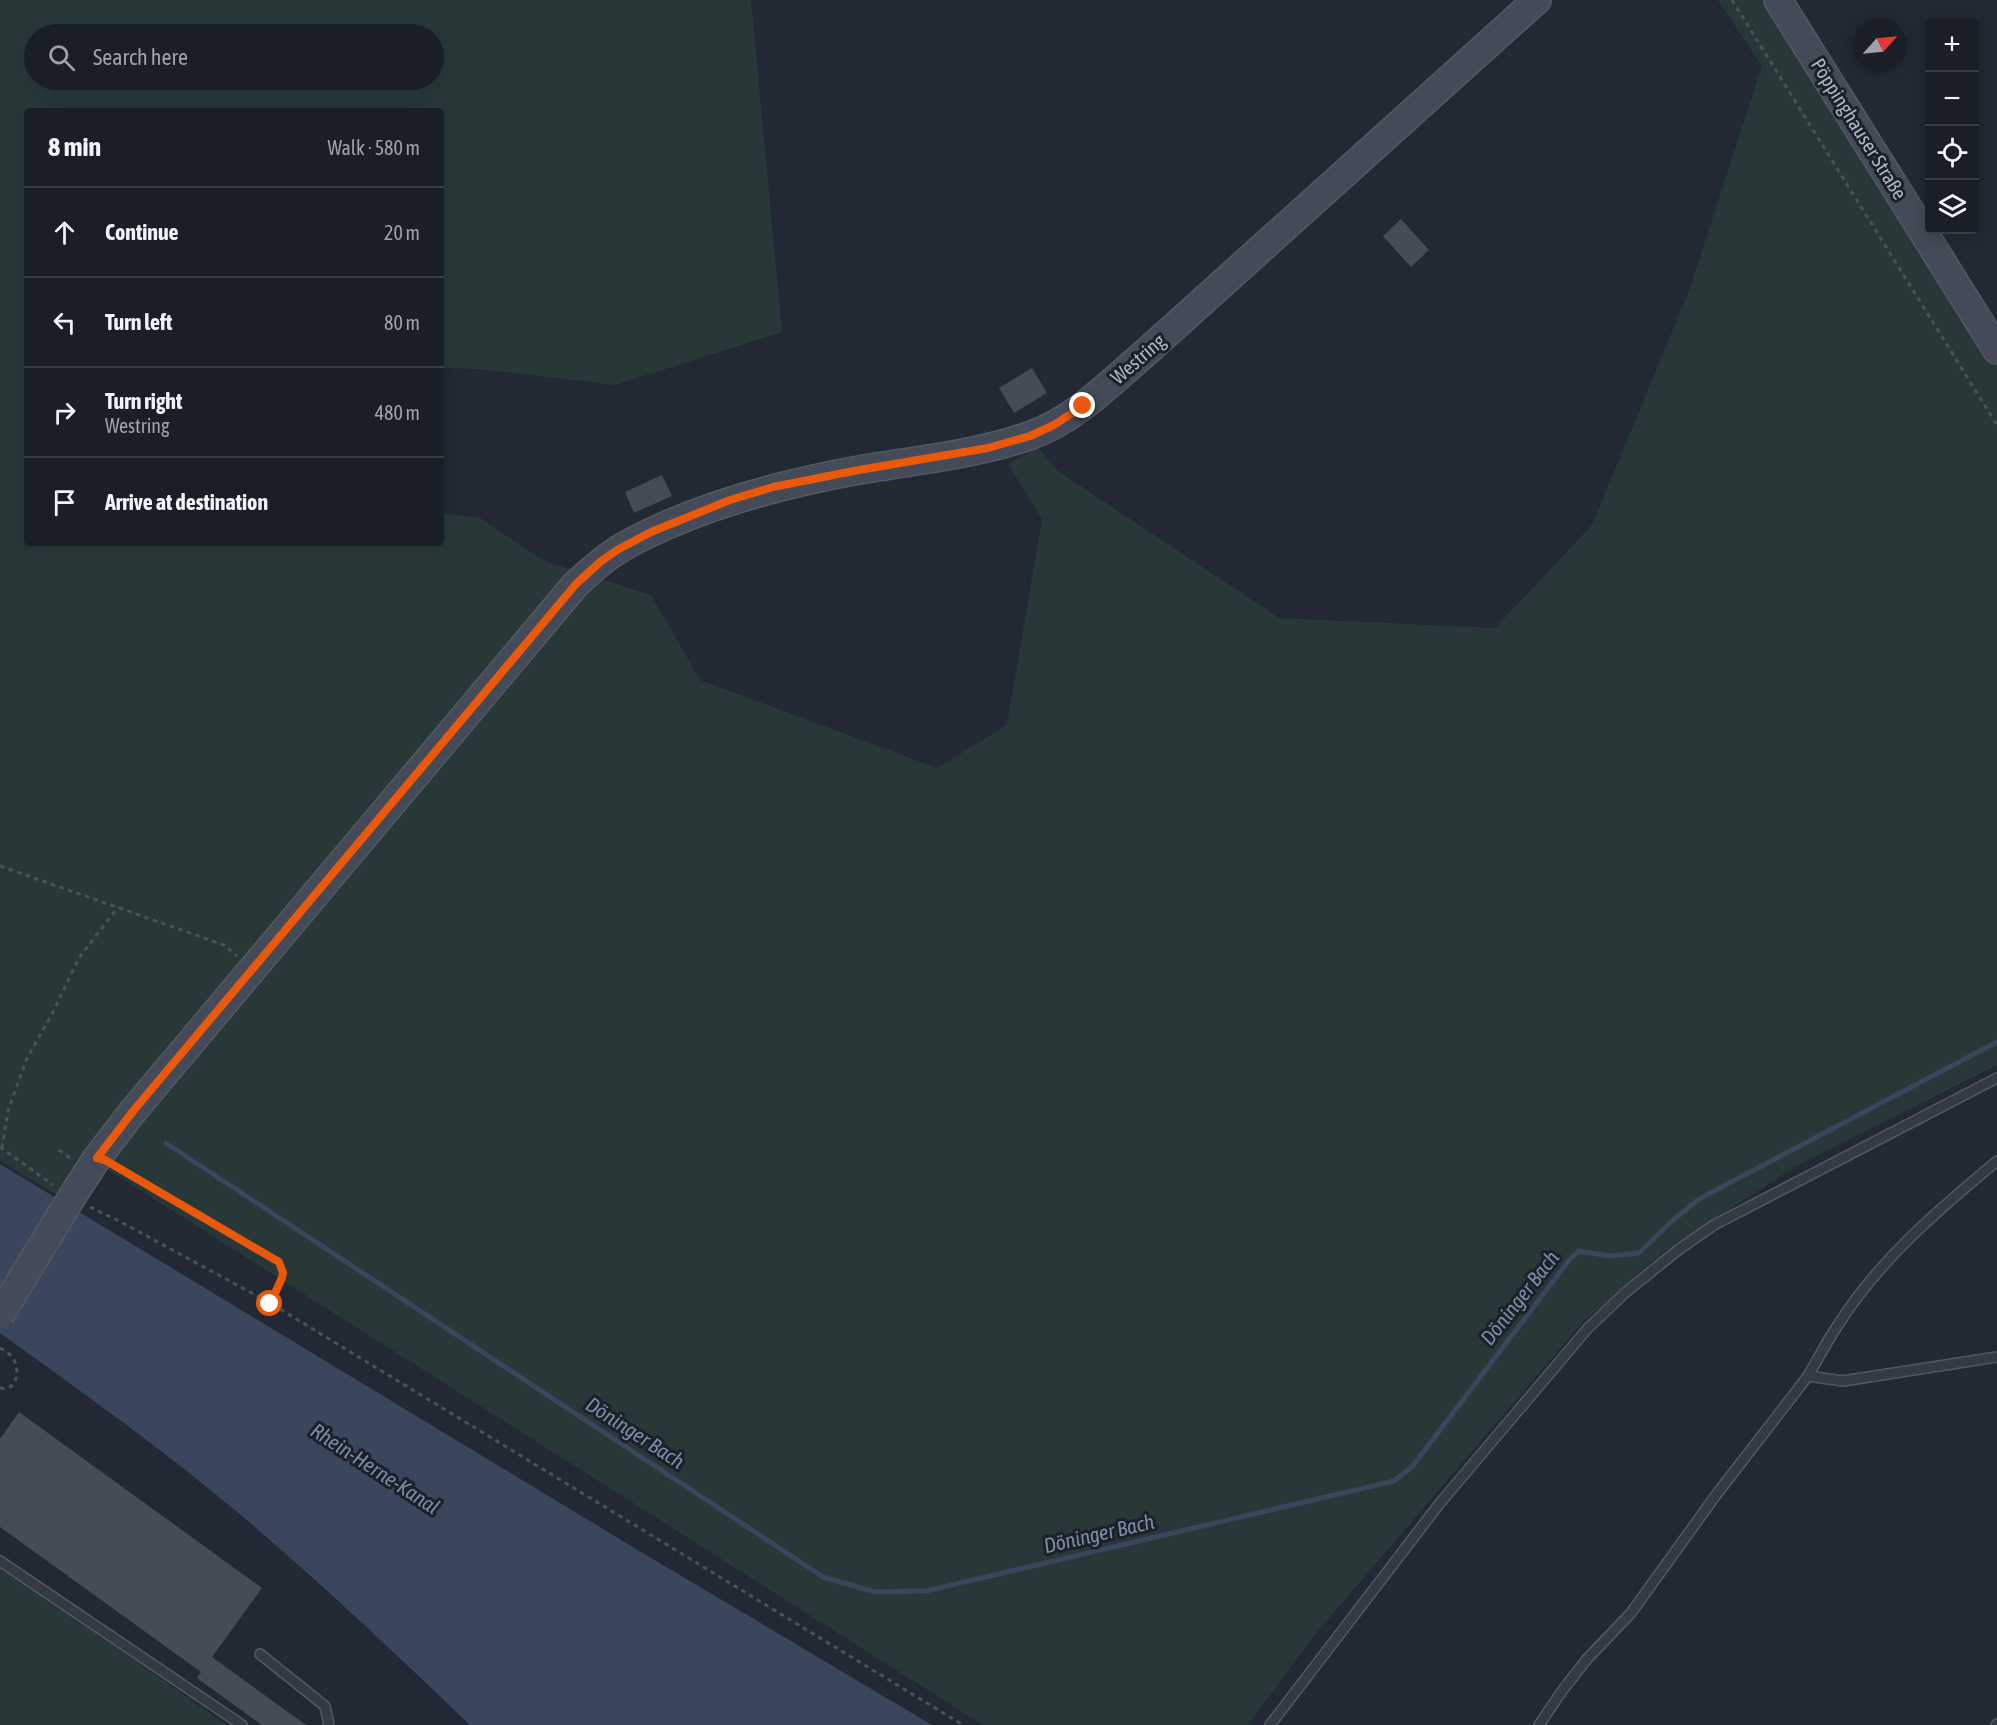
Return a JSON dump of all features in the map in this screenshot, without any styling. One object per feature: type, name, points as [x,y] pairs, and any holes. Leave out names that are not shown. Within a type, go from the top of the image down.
[{"type":"main road","name":"Westring","points":[[0,1315],[74,1196],[87,1160],[134,1110],[576,584],[600,562],[651,532],[691,515],[773,487],[988,448],[1030,436],[1054,425],[1083,406],[1143,355],[1537,0]]},
{"type":"main road","name":"Pöppinghauser Straße","points":[[1779,0],[1997,350]]},
{"type":"lane","points":[[1270,1725],[1440,1503],[1587,1328],[1626,1292],[1678,1250],[1714,1225],[1997,1078]]},
{"type":"lane","points":[[1539,1725],[1587,1659],[1631,1613],[1716,1495],[1808,1376],[1839,1323],[1875,1275],[1912,1235],[1997,1161]]},
{"type":"lane","points":[[1808,1376],[1844,1381],[1997,1357]]},
{"type":"lane","points":[[0,1561],[242,1725]]},
{"type":"lane","points":[[260,1654],[325,1706],[329,1725]]},
{"type":"path","points":[[1732,0],[1997,425]]},
{"type":"path","points":[[0,866],[224,945],[252,969]]},
{"type":"path","points":[[118,907],[79,958],[52,1014],[27,1058],[8,1111],[1,1148],[74,1196],[270,1304],[963,1725]]},
{"type":"path","points":[[59,1150],[87,1160],[105,1160],[279,1262],[283,1273],[282,1278],[270,1304]]},
{"type":"path","points":[[0,1348],[13,1358],[17,1371],[16,1381],[11,1387],[0,1388]]},
{"type":"shaded area","points":[[0,0],[751,0],[782,332],[615,385],[480,369],[444,368],[444,108],[24,108],[24,546],[444,546],[444,513],[480,518],[544,561],[651,595],[700,680],[937,768],[1007,725],[1042,519],[1008,464],[1038,447],[1058,471],[1279,618],[1495,628],[1592,525],[1689,291],[1762,66],[1718,0],[1768,0],[1997,364],[1997,1065],[1795,1167],[1663,1252],[1582,1323],[1313,1637],[1248,1725],[983,1725],[85,1155],[59,1196],[0,1161]]},
{"type":"shaded area","points":[[0,1566],[227,1725],[0,1725]]},
{"type":"water","name":"Rhein-Herne-Kanal","points":[[0,1164],[641,1552],[932,1725],[470,1725],[358,1619],[242,1516],[153,1445],[0,1333]]},
{"type":"building","points":[[1401,219],[1429,250],[1411,267],[1383,236]]},
{"type":"building","points":[[1032,368],[1047,393],[1014,413],[999,388]]},
{"type":"building","points":[[662,475],[672,496],[634,513],[625,492]]},
{"type":"building","points":[[19,1412],[262,1588],[212,1657],[306,1725],[262,1725],[197,1678],[201,1672],[0,1527],[0,1439]]},
{"type":"waterway","name":"Döninger Bach","points":[[166,1143],[823,1577],[875,1592],[926,1591],[1394,1481],[1412,1467],[1570,1259],[1579,1251],[1610,1256],[1639,1253],[1699,1199],[1997,1042]]},
{"type":"route","points":[[270,1304],[282,1278],[283,1273],[279,1262],[105,1160],[97,1158],[134,1110],[576,584],[617,550],[651,532],[730,500],[773,487],[988,448],[1030,436],[1054,425],[1083,406]]}]
